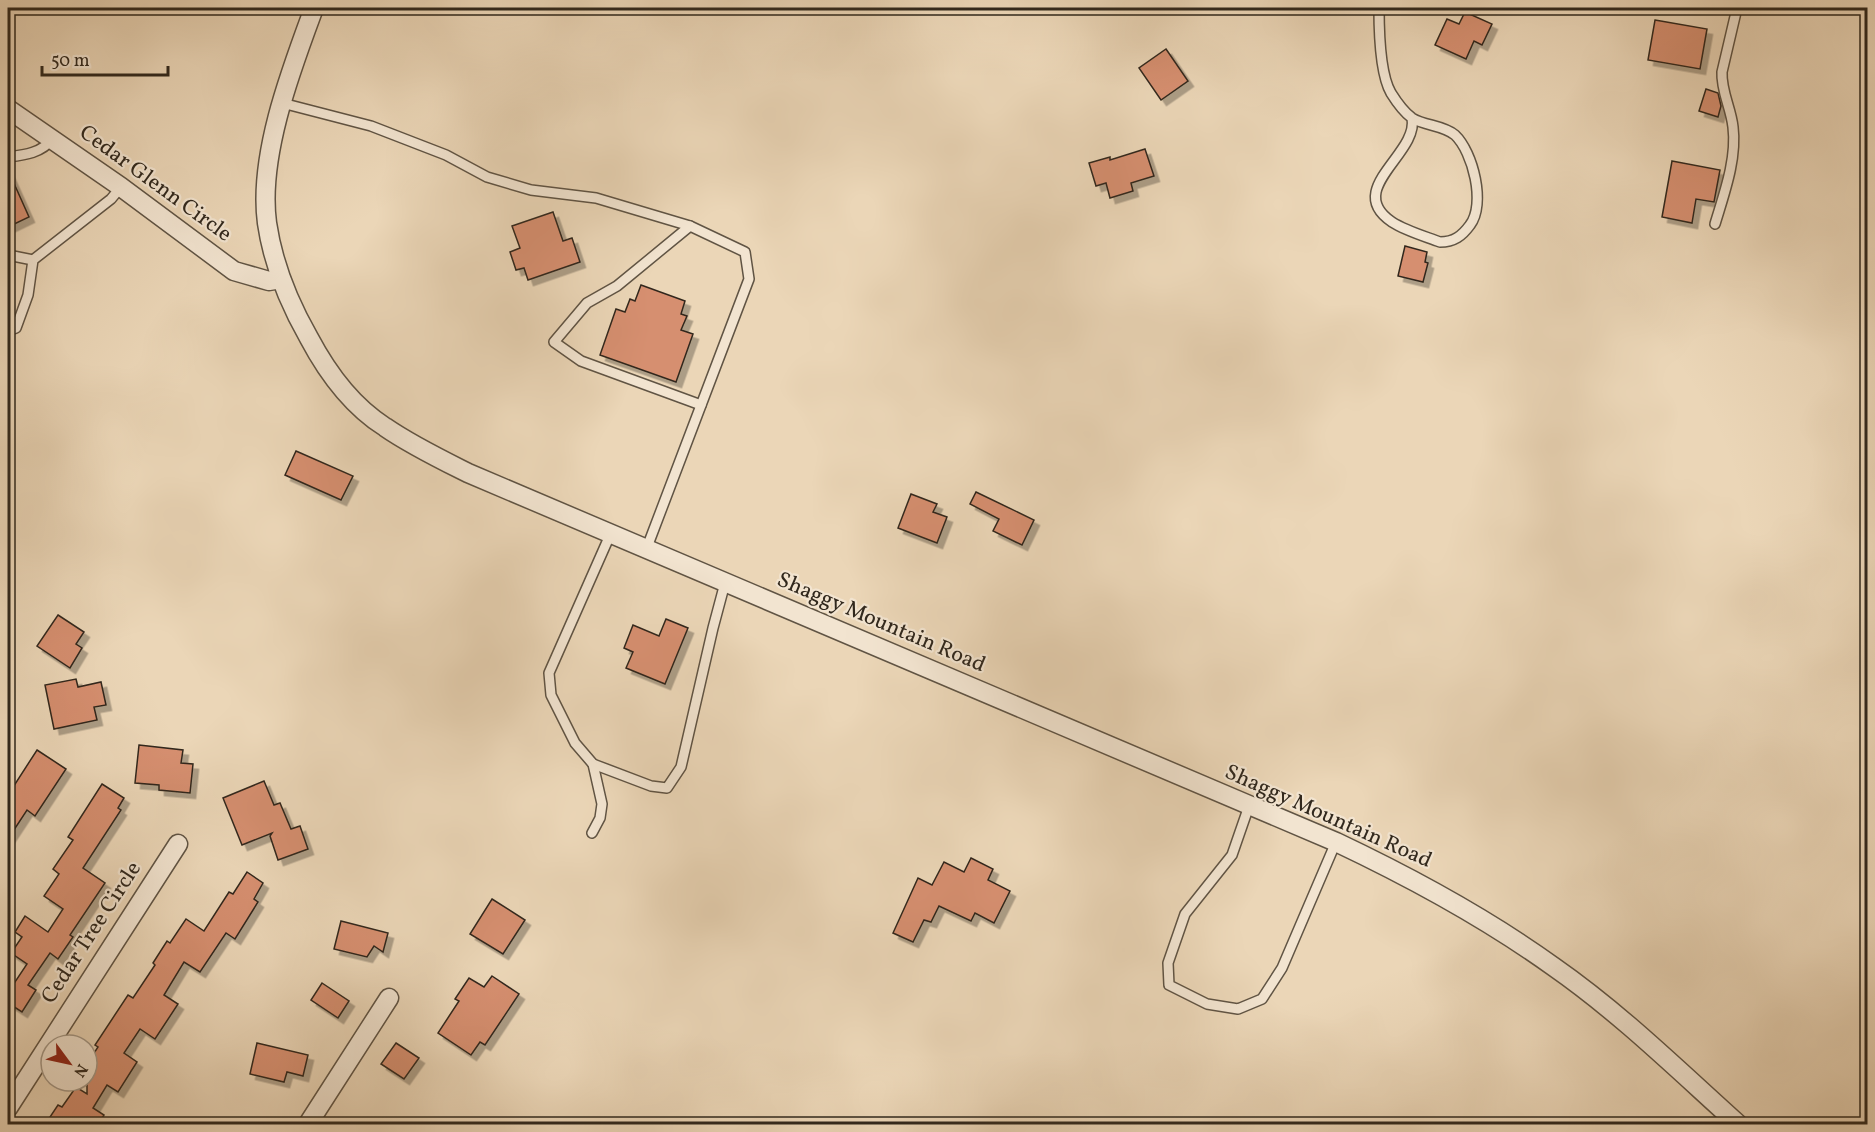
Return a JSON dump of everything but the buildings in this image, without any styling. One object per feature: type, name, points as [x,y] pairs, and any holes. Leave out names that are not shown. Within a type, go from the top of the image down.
[{"type":"street","name":"Shaggy Mountain Road","points":[[314,8],[292,69],[273,138],[267,194],[267,222],[281,279],[300,323],[320,359],[350,399],[383,427],[468,473],[1336,842],[1388,867],[1473,914],[1556,968],[1622,1019],[1738,1125]]},
{"type":"street","name":"Cedar Glenn Circle","points":[[8,109],[121,187],[234,270],[269,281],[281,279]]},
{"type":"street","name":"Cedar Tree Circle","points":[[8,1108],[178,844]]},
{"type":"street","points":[[308,1125],[389,998]]},
{"type":"lane","points":[[1379,8],[1379,33],[1387,83],[1392,94],[1412,118],[1455,135],[1462,145],[1477,186],[1478,208],[1473,220],[1459,237],[1448,242],[1440,242],[1391,222],[1382,213],[1377,203],[1378,183],[1410,136],[1413,126],[1412,118]]},
{"type":"lane","points":[[1715,224],[1726,187],[1734,142],[1733,126],[1721,82],[1737,8]]},
{"type":"lane","points":[[282,103],[371,126],[446,155],[498,181],[531,190],[596,198],[690,226],[745,252],[749,279],[646,550]]},
{"type":"lane","points":[[8,157],[29,154],[46,146],[52,139]]},
{"type":"lane","points":[[8,331],[16,328],[28,294],[33,260],[111,199],[121,187]]},
{"type":"lane","points":[[690,226],[617,286],[586,303],[554,342],[581,361],[701,405]]},
{"type":"lane","points":[[8,255],[33,260]]},
{"type":"lane","points":[[592,833],[600,818],[602,804],[593,764],[575,743],[551,695],[549,673],[610,535]]},
{"type":"lane","points":[[593,764],[651,786],[668,788],[681,767],[713,628],[726,583]]},
{"type":"lane","points":[[1248,806],[1233,855],[1185,914],[1168,963],[1169,985],[1207,1004],[1238,1009],[1262,999],[1282,968],[1336,842]]}]
